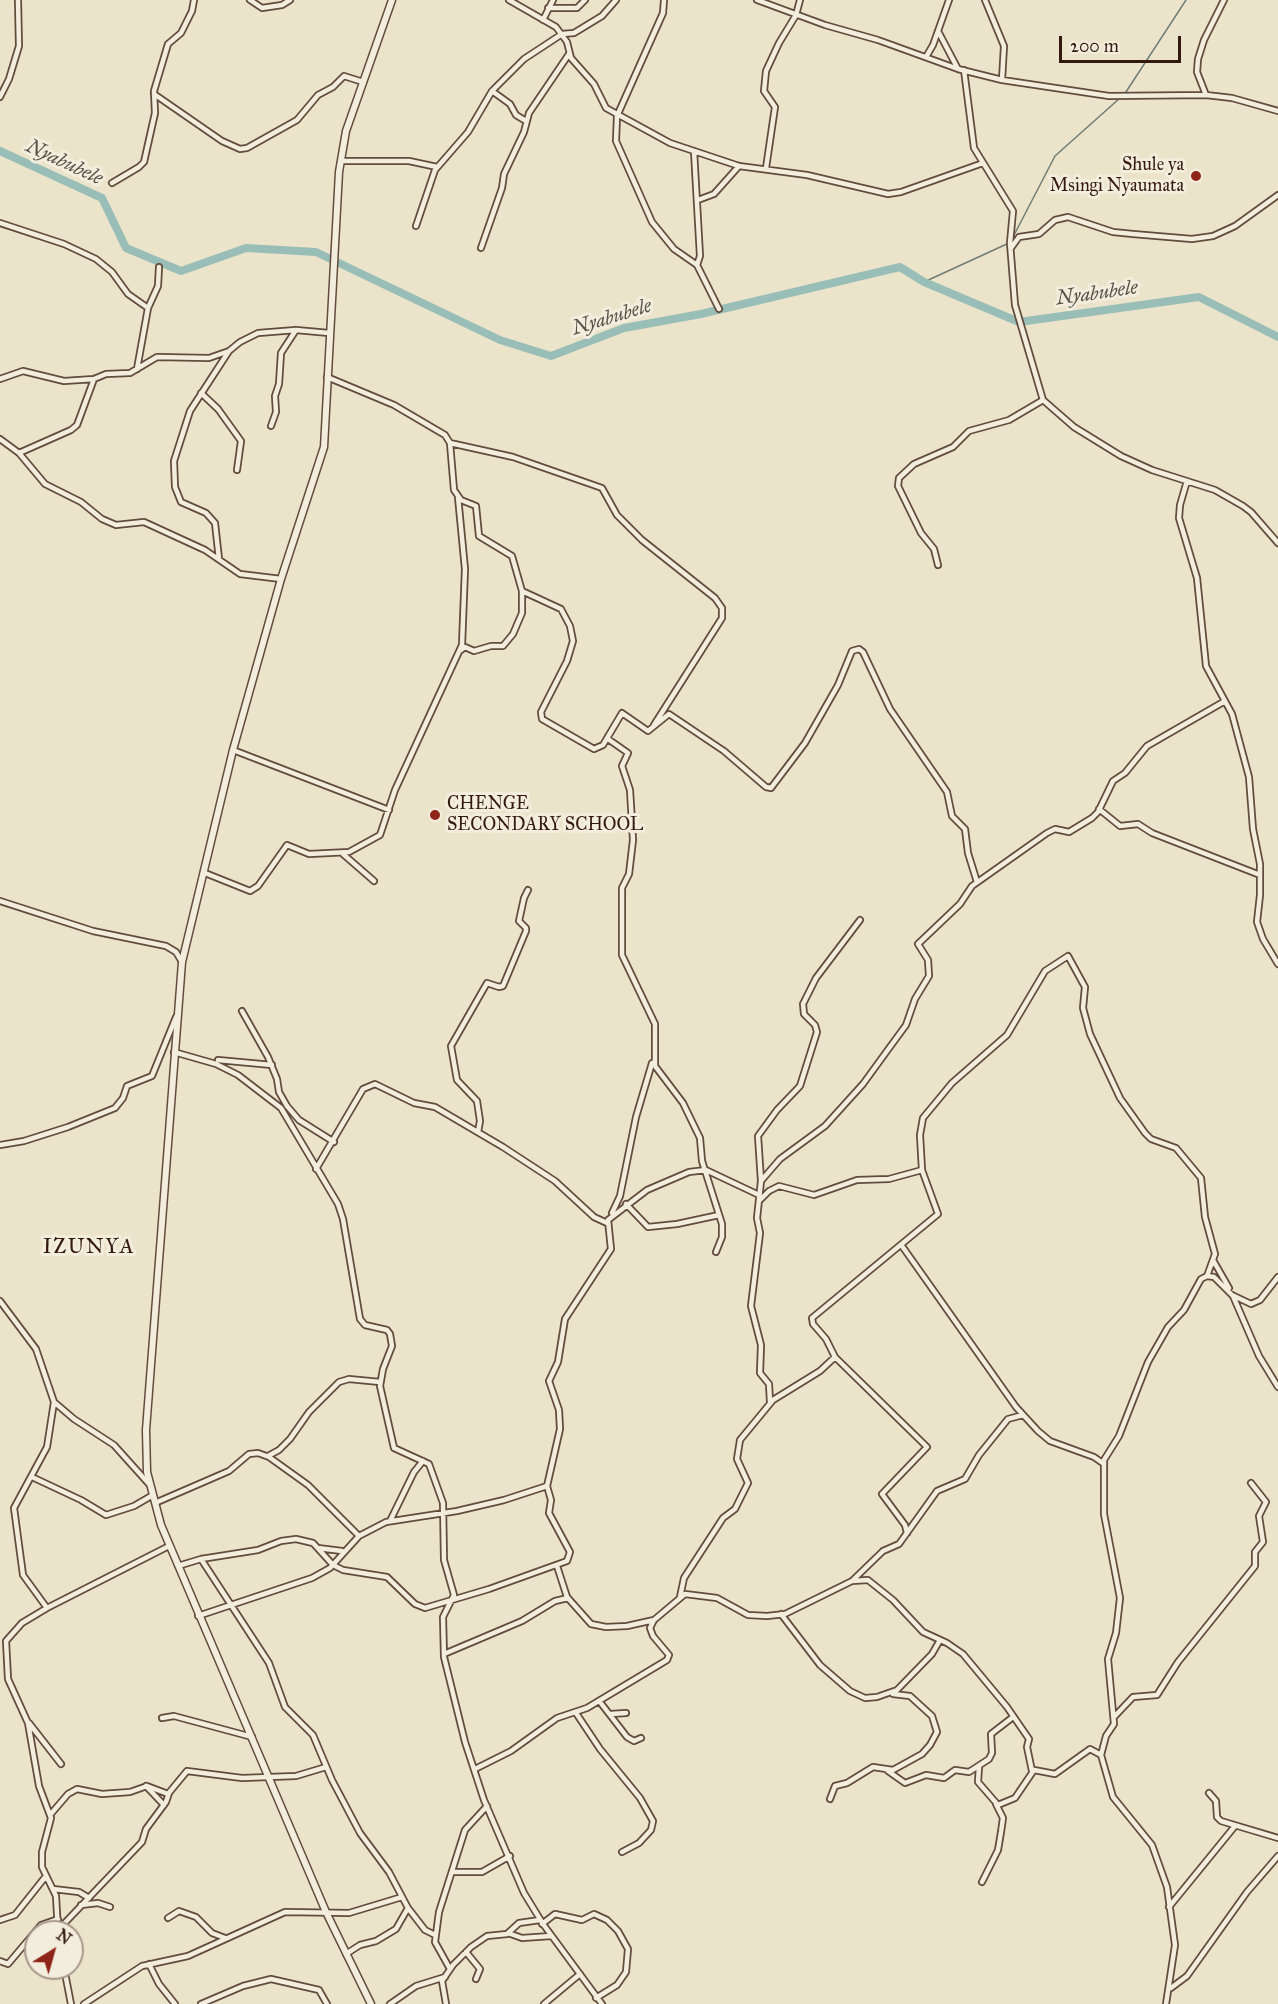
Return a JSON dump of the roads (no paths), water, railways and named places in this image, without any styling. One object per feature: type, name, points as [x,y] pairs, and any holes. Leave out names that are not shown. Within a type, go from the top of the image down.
[{"type":"street","points":[[0,97],[9,79],[19,46],[18,0]]},
{"type":"street","points":[[112,183],[140,167],[144,162],[155,113],[154,94],[168,44],[181,33],[194,0]]},
{"type":"street","points":[[250,0],[262,8],[282,5],[290,0]]},
{"type":"street","points":[[370,2004],[326,1912],[169,1546],[147,1472],[146,1430],[182,962],[233,750],[281,579],[324,447],[329,333],[346,130],[392,0]]},
{"type":"street","points":[[509,0],[562,34],[567,42],[569,54],[594,84],[606,108],[654,135],[694,151],[739,166],[766,168],[893,194],[983,163]]},
{"type":"street","points":[[543,20],[553,0]]},
{"type":"street","points":[[548,8],[577,8],[585,0]]},
{"type":"street","points":[[416,226],[429,181],[437,167],[468,132],[492,91],[524,59],[562,34],[574,33],[602,16],[616,0]]},
{"type":"street","points":[[664,0],[663,13],[617,116],[616,141],[652,222],[674,249],[697,265],[719,309]]},
{"type":"street","points":[[758,0],[958,69],[1002,80],[1108,96],[1206,95],[1232,98],[1278,111]]},
{"type":"street","points":[[766,168],[774,127],[775,107],[764,92],[766,71],[796,15],[800,0]]},
{"type":"street","points":[[926,57],[938,31],[948,0]]},
{"type":"street","points":[[985,0],[1004,46],[1002,80]]},
{"type":"street","points":[[1206,95],[1197,72],[1198,59],[1204,40],[1224,0]]},
{"type":"street","points":[[938,31],[958,69]]},
{"type":"street","points":[[481,248],[502,188],[504,174],[524,132],[526,121],[547,83],[569,54]]},
{"type":"street","points":[[964,70],[973,142],[983,163],[1013,211],[1011,248],[1015,305],[1043,400],[1090,438],[1152,470],[1215,490],[1251,512],[1278,543]]},
{"type":"street","points":[[154,94],[222,141],[240,149],[247,148],[297,120],[318,95],[333,87],[344,76],[363,82]]},
{"type":"street","points":[[492,91],[510,104],[516,115],[526,121]]},
{"type":"street","points":[[694,151],[693,168],[698,200],[696,221],[700,256],[697,265]]},
{"type":"street","points":[[342,162],[409,161],[437,167]]},
{"type":"street","points":[[698,200],[714,194],[739,166]]},
{"type":"street","points":[[1011,248],[1019,237],[1039,234],[1055,220],[1068,217],[1113,231],[1133,234],[1178,238],[1213,236],[1235,226],[1278,195]]},
{"type":"street","points":[[0,223],[64,244],[96,259],[112,272],[128,294],[148,308]]},
{"type":"street","points":[[136,370],[148,308],[158,286],[159,267]]},
{"type":"street","points":[[0,379],[23,371],[64,381],[94,379],[106,374],[130,374],[157,357],[209,358],[229,351],[258,333],[296,330],[329,333]]},
{"type":"street","points":[[271,426],[276,412],[275,396],[279,384],[281,353],[296,330]]},
{"type":"street","points":[[219,559],[215,523],[206,513],[181,502],[175,487],[175,455],[190,411],[229,351]]},
{"type":"street","points":[[327,377],[419,418],[438,429],[450,443],[513,457],[602,488],[610,505],[628,527],[719,603],[722,608],[722,618],[651,730]]},
{"type":"street","points":[[19,453],[71,430],[77,425],[94,379]]},
{"type":"street","points":[[201,393],[218,409],[241,441],[237,470]]},
{"type":"street","points":[[938,566],[934,549],[921,533],[898,486],[899,478],[914,464],[953,447],[969,431],[1009,420],[1043,400]]},
{"type":"street","points":[[0,439],[19,453],[45,484],[81,502],[102,519],[116,525],[144,522],[205,550],[240,574],[281,579]]},
{"type":"street","points":[[205,873],[250,891],[258,886],[286,845],[309,854],[342,853],[357,850],[380,835],[461,650],[464,632],[465,569],[458,497],[451,477],[450,443]]},
{"type":"street","points":[[1187,481],[1179,512],[1181,531],[1197,578],[1206,666],[1232,714],[1249,777],[1260,874],[1257,922],[1263,939],[1278,964]]},
{"type":"street","points":[[458,497],[474,504],[478,510],[478,536],[512,556],[522,591],[522,613],[513,634],[503,646],[491,646],[474,651],[465,647],[461,650]]},
{"type":"street","points":[[522,591],[557,605],[572,633],[573,641],[567,661],[540,716],[594,749],[600,748],[608,739],[622,713],[645,730],[651,730],[667,714],[672,715],[771,788],[805,743],[838,685],[852,651],[861,650],[890,709],[948,792],[952,816],[965,829],[968,853],[977,882]]},
{"type":"street","points":[[761,1182],[780,1159],[825,1126],[862,1084],[906,1025],[915,999],[929,976],[928,960],[918,944],[960,904],[977,882],[1047,833],[1055,829],[1069,832],[1092,818],[1113,782],[1125,773],[1147,746],[1225,701]]},
{"type":"street","points":[[177,1566],[201,1559],[258,1550],[290,1539],[311,1542],[333,1565],[343,1570],[387,1577],[415,1604],[425,1608],[454,1598],[479,1593],[567,1561],[570,1552],[549,1513],[551,1500],[547,1486],[560,1429],[559,1410],[549,1381],[558,1362],[565,1319],[611,1249],[609,1220],[620,1196],[636,1117],[653,1060],[656,1033],[655,1024],[626,967],[621,945],[622,888],[629,874],[633,840],[630,790],[622,766],[628,753],[608,739]]},
{"type":"street","points":[[233,750],[389,810]]},
{"type":"street","points":[[1099,809],[1119,826],[1138,824],[1219,860],[1260,874]]},
{"type":"street","points":[[342,853],[374,882]]},
{"type":"street","points":[[478,1132],[480,1121],[477,1101],[457,1080],[451,1046],[487,983],[499,987],[504,984],[526,929],[519,921],[528,890]]},
{"type":"street","points":[[0,901],[93,931],[166,946],[176,952],[182,962]]},
{"type":"street","points":[[770,1402],[769,1384],[760,1373],[761,1345],[751,1306],[759,1248],[761,1182],[758,1136],[777,1110],[800,1086],[817,1037],[817,1028],[802,1011],[804,1004],[820,971],[860,920]]},
{"type":"street","points":[[908,1533],[905,1525],[882,1494],[927,1447],[835,1357],[826,1339],[813,1324],[813,1316],[902,1246],[939,1213],[922,1170],[920,1135],[923,1118],[929,1108],[961,1074],[1007,1035],[1045,971],[1068,956],[1085,987],[1083,1008],[1090,1034],[1120,1098],[1151,1139],[1176,1148],[1196,1168],[1201,1178],[1205,1217],[1215,1254],[1207,1276],[1201,1280],[1182,1312],[1168,1327],[1148,1362],[1119,1436],[1105,1458],[1107,1536],[1120,1598],[1116,1633],[1107,1659],[1114,1717]]},
{"type":"street","points":[[0,1144],[24,1141],[68,1127],[115,1108],[123,1098],[127,1086],[152,1076],[179,1010]]},
{"type":"street","points":[[242,1011],[272,1065],[282,1098],[305,1125],[334,1142]]},
{"type":"street","points":[[174,1052],[216,1064],[267,1095],[290,1119],[340,1210],[360,1319],[365,1325],[387,1330],[390,1334],[392,1346],[380,1382],[394,1448],[423,1461],[431,1468],[445,1513],[444,1560],[454,1598],[444,1617],[444,1654],[463,1736],[487,1806],[524,1893],[541,1922],[602,2004]]},
{"type":"street","points":[[218,1060],[272,1065]]},
{"type":"street","points":[[653,1060],[659,1073],[683,1103],[699,1138],[722,1233],[716,1252]]},
{"type":"street","points":[[316,1169],[334,1142],[363,1089],[371,1083],[414,1103],[435,1107],[555,1181],[594,1217],[609,1220]]},
{"type":"street","points":[[609,1220],[626,1204],[647,1190],[688,1172],[706,1170],[759,1198]]},
{"type":"street","points":[[759,1198],[779,1186],[814,1195],[857,1180],[889,1179],[922,1170]]},
{"type":"street","points":[[626,1204],[648,1227],[677,1224],[719,1215]]},
{"type":"street","points":[[902,1246],[1023,1415],[1046,1439],[1094,1457],[1104,1464]]},
{"type":"street","points":[[1213,1260],[1232,1295],[1259,1356],[1278,1387]]},
{"type":"street","points":[[1207,1276],[1215,1277],[1232,1295],[1245,1303],[1256,1303],[1278,1277]]},
{"type":"street","points":[[0,1301],[36,1348],[54,1402],[47,1447],[32,1477],[16,1500],[14,1521],[24,1578],[47,1608]]},
{"type":"street","points":[[680,1597],[684,1578],[723,1518],[735,1509],[748,1483],[737,1459],[739,1443],[770,1402],[820,1371],[835,1357]]},
{"type":"street","points":[[268,1456],[279,1450],[290,1439],[309,1412],[339,1382],[349,1379],[380,1382]]},
{"type":"street","points":[[54,1402],[74,1419],[114,1445],[150,1485]]},
{"type":"street","points":[[557,1566],[568,1598],[586,1619],[598,1626],[627,1626],[654,1620],[680,1597],[691,1593],[717,1598],[752,1616],[781,1614],[852,1581],[883,1551],[899,1544],[908,1533],[911,1524],[937,1491],[965,1479],[979,1455],[1008,1419],[1023,1415]]},
{"type":"street","points":[[155,1503],[229,1471],[249,1454],[268,1456],[308,1485],[359,1536]]},
{"type":"street","points":[[390,1521],[414,1472],[423,1461]]},
{"type":"street","points":[[32,1477],[81,1500],[106,1515],[134,1506],[153,1495]]},
{"type":"street","points":[[1166,2004],[1175,1945],[1164,1876],[1152,1845],[1113,1797],[1101,1755],[1114,1717],[1133,1697],[1157,1695],[1178,1662],[1255,1566],[1255,1552],[1263,1542],[1259,1516],[1266,1502],[1251,1483]]},
{"type":"street","points":[[198,1616],[312,1578],[333,1565],[342,1551],[359,1536],[390,1521],[445,1513],[504,1500],[547,1486]]},
{"type":"street","points":[[50,1815],[39,1786],[27,1721],[8,1679],[6,1641],[21,1623],[169,1546]]},
{"type":"street","points":[[318,1548],[342,1551]]},
{"type":"street","points":[[201,1559],[269,1663],[285,1707],[313,1735],[326,1767],[360,1833],[378,1855],[408,1908],[425,1930],[435,1935]]},
{"type":"street","points":[[852,1581],[868,1580],[893,1600],[923,1632],[963,1654],[1029,1739],[1027,1747],[1032,1771],[1015,1798],[996,1804]]},
{"type":"street","points":[[444,1654],[522,1622],[555,1601],[568,1598]]},
{"type":"street","points":[[781,1614],[820,1665],[850,1691],[871,1698],[891,1694],[906,1695],[932,1716],[937,1732],[922,1754],[888,1771]]},
{"type":"street","points":[[475,1769],[511,1751],[557,1718],[576,1713],[600,1702],[668,1660],[667,1653],[651,1633],[654,1620]]},
{"type":"street","points":[[891,1694],[932,1654],[940,1640]]},
{"type":"street","points":[[600,1702],[629,1740],[641,1738]]},
{"type":"street","points":[[576,1713],[640,1798],[653,1821],[651,1830],[639,1843],[622,1852]]},
{"type":"street","points":[[609,1713],[626,1713]]},
{"type":"street","points":[[162,1718],[174,1716],[252,1737]]},
{"type":"street","points":[[830,1799],[835,1786],[847,1783],[873,1767],[888,1771],[905,1783],[926,1775],[944,1778],[955,1770],[969,1772],[979,1767],[991,1755],[991,1734],[1013,1717]]},
{"type":"street","points":[[27,1721],[61,1764]]},
{"type":"street","points":[[1032,1771],[1055,1774],[1090,1749],[1101,1755]]},
{"type":"street","points":[[68,1920],[142,1842],[149,1825],[164,1805],[169,1793],[187,1771],[242,1778],[268,1775],[296,1776],[326,1767]]},
{"type":"street","points":[[979,1767],[978,1782],[996,1804],[1003,1818],[998,1850],[982,1882]]},
{"type":"street","points":[[146,1786],[164,1805]]},
{"type":"street","points":[[0,1961],[8,1964],[41,1924],[58,1919],[53,1889],[41,1860],[50,1815],[68,1794],[77,1789],[99,1795],[130,1792],[146,1786],[169,1793]]},
{"type":"street","points":[[1209,1793],[1216,1801],[1219,1819],[1278,1838]]},
{"type":"street","points":[[450,1969],[435,1942],[440,1912],[465,1830],[487,1806]]},
{"type":"street","points":[[1170,1907],[1235,1826]]},
{"type":"street","points":[[454,1872],[483,1872],[510,1856]]},
{"type":"street","points":[[1170,1988],[1187,1976],[1247,1892],[1278,1856]]},
{"type":"street","points":[[0,1920],[15,1915],[46,1876]]},
{"type":"street","points":[[53,1889],[79,1892],[89,1898]]},
{"type":"street","points":[[84,2004],[135,1970],[149,1964],[188,1956],[290,1911],[349,1913],[402,1897]]},
{"type":"street","points":[[81,1905],[98,1903],[110,1907]]},
{"type":"street","points":[[346,1955],[360,1945],[376,1941],[396,1929],[408,1908]]},
{"type":"street","points":[[168,1918],[179,1911],[197,1917],[212,1933],[225,1938]]},
{"type":"street","points":[[508,1933],[519,1923],[541,1922],[555,1914],[582,1920],[594,1914],[607,1920],[618,1931],[628,1949],[626,1972],[617,1985],[596,1998]]},
{"type":"street","points":[[446,2004],[442,1986],[445,1977],[466,1952],[483,1938],[508,1933],[522,1938],[551,1936]]},
{"type":"street","points":[[466,1952],[480,1969],[476,1979]]},
{"type":"street","points":[[149,1964],[159,1984],[174,2004]]},
{"type":"street","points":[[544,2004],[580,1974]]},
{"type":"street","points":[[390,2004],[416,1986],[445,1977]]},
{"type":"street","points":[[201,2004],[243,1986],[271,1979],[319,1990],[327,2004]]},
{"type":"street","points":[[66,1980],[71,2004]]},
{"type":"waterway","points":[[1124,95],[1186,0]]},
{"type":"waterway","points":[[1012,239],[1055,156],[1120,98]]},
{"type":"waterway","name":"Nyabubele","points":[[0,151],[102,198],[126,248],[181,271],[246,248],[316,252],[500,340],[551,356],[624,328],[701,314],[900,267],[924,282],[1019,322],[1199,297],[1278,337]]},
{"type":"waterway","points":[[924,282],[1009,243]]},
{"type":"place","name":"Shule ya Msingi Nyaumata","points":[[1196,176]]},
{"type":"place","name":"CHENGE SECONDARY SCHOOL","points":[[435,815]]},
{"type":"district","name":"IZUNYA","points":[[89,1248]]}]
